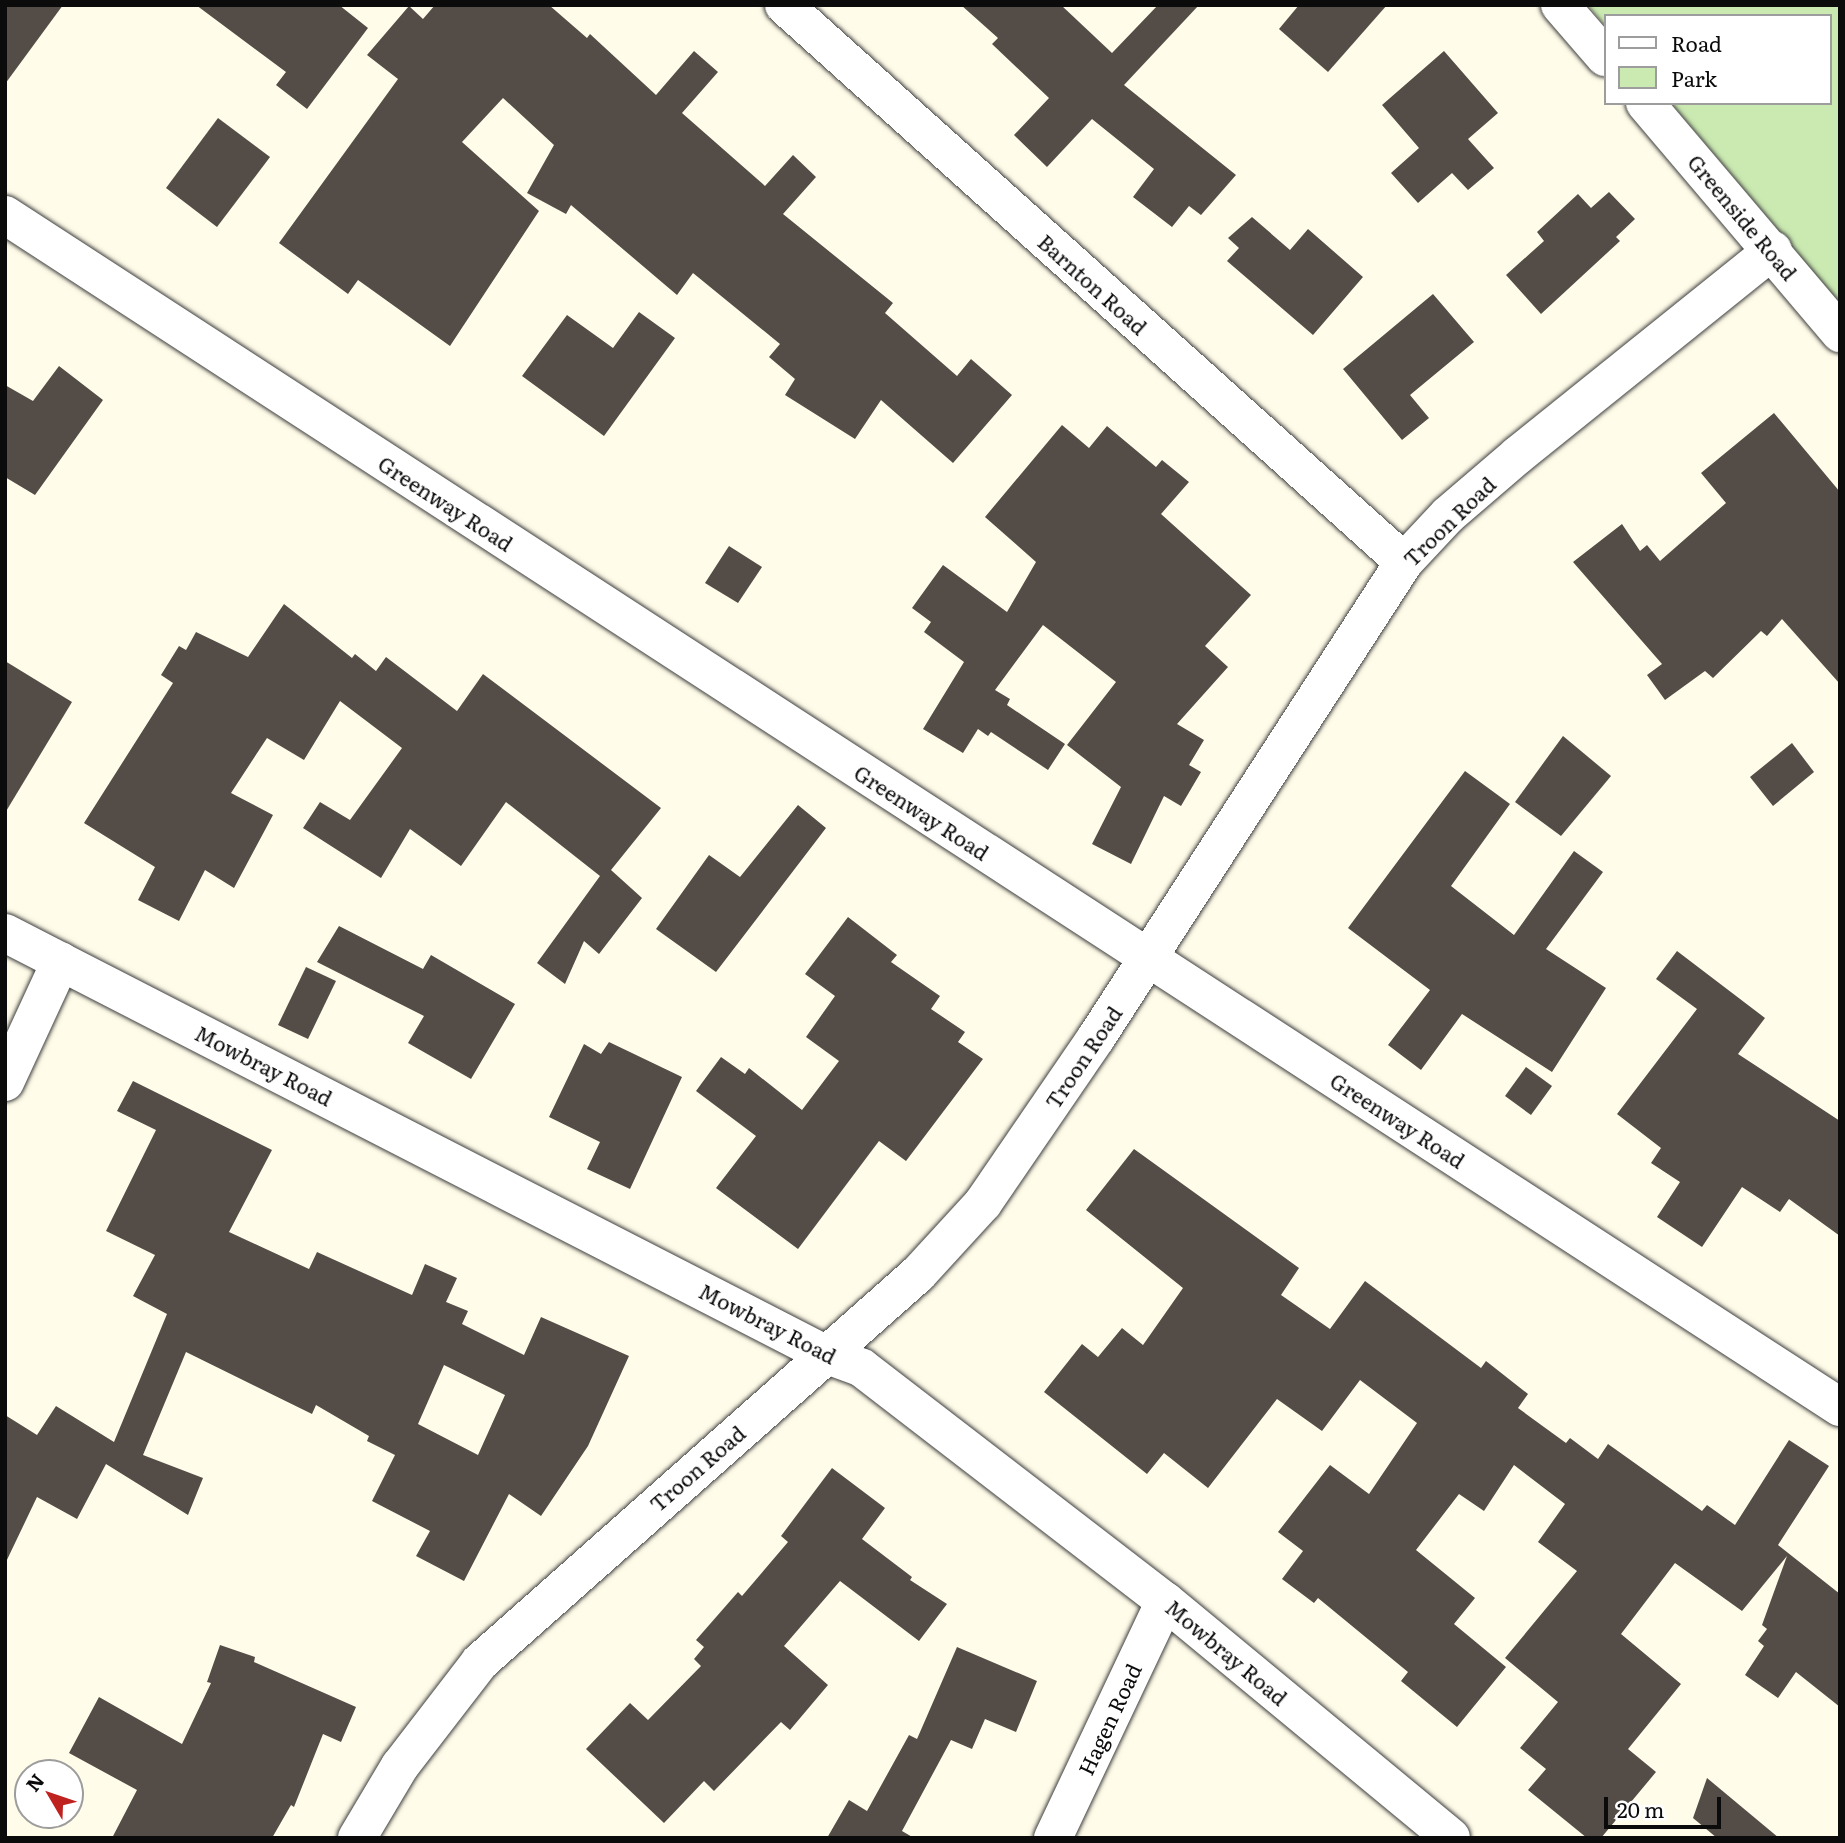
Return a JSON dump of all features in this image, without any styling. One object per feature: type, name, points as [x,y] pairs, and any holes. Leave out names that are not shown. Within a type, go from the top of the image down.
[{"type":"street","name":"Barnton Road","points":[[784,5],[1404,562]]},
{"type":"street","points":[[1560,5],[1604,56]]},
{"type":"street","name":"Greenside Road","points":[[1647,105],[1773,250],[1840,333]]},
{"type":"street","name":"Greenway Road","points":[[5,215],[1840,1407]]},
{"type":"street","name":"Troon Road","points":[[357,1838],[439,1711],[480,1662],[918,1274],[983,1203],[1149,958],[1404,562],[1448,515],[1518,455],[1773,250]]},
{"type":"street","name":"Mowbray Road","points":[[5,933],[827,1355],[862,1368],[1165,1601],[1451,1838]]},
{"type":"street","points":[[5,1082],[61,961]]},
{"type":"street","name":"Hagen Road","points":[[1053,1838],[1165,1601]]},
{"type":"green space","points":[[1588,5],[1840,5],[1840,303],[1673,105],[1831,105],[1831,14],[1604,14],[1604,25]]},
{"type":"building","points":[[5,5],[63,5],[5,84]]},
{"type":"building","points":[[196,5],[339,5],[368,28],[307,109],[276,85],[286,72]]},
{"type":"building","points":[[435,5],[549,5],[587,38],[590,34],[656,95],[694,51],[718,72],[682,113],[765,186],[793,155],[816,177],[783,214],[893,303],[885,313],[957,376],[971,359],[1012,395],[953,463],[881,400],[855,439],[785,395],[795,379],[769,357],[780,344],[693,273],[677,295],[571,205],[566,214],[527,193],[554,145],[503,98],[462,142],[539,211],[450,346],[358,280],[348,294],[279,243],[398,79],[367,55],[409,6],[423,19]]},
{"type":"building","points":[[961,5],[1061,5],[1112,53],[1158,5],[1199,5],[1124,85],[1236,175],[1201,215],[1189,206],[1172,227],[1133,197],[1154,169],[1092,119],[1047,167],[1014,135],[1049,98],[992,44],[998,38]]},
{"type":"building","points":[[1299,5],[1387,5],[1328,72],[1279,29]]},
{"type":"building","points":[[1444,51],[1498,113],[1468,139],[1494,168],[1468,190],[1452,173],[1418,203],[1391,173],[1419,148],[1382,105]]},
{"type":"building","points":[[218,118],[270,157],[217,227],[166,188]]},
{"type":"building","points":[[1609,192],[1635,219],[1616,237],[1620,241],[1541,314],[1506,275],[1544,241],[1537,232],[1578,194],[1591,208]]},
{"type":"building","points":[[1252,217],[1290,250],[1308,229],[1363,277],[1313,335],[1227,261],[1239,248],[1228,238]]},
{"type":"building","points":[[1433,294],[1474,342],[1410,395],[1429,418],[1402,440],[1343,369]]},
{"type":"building","points":[[639,312],[675,338],[604,436],[522,376],[567,315],[613,348]]},
{"type":"building","points":[[59,366],[103,400],[35,495],[5,477],[5,385],[33,401]]},
{"type":"building","points":[[1774,413],[1840,492],[1840,684],[1782,619],[1767,636],[1761,631],[1713,678],[1705,671],[1665,700],[1647,675],[1662,664],[1573,562],[1622,524],[1640,551],[1647,545],[1660,561],[1726,503],[1701,473]]},
{"type":"building","points":[[1062,425],[1089,448],[1107,426],[1156,467],[1162,460],[1189,482],[1161,514],[1251,595],[1205,646],[1228,667],[1177,724],[1204,740],[1189,765],[1201,772],[1181,806],[1164,796],[1131,864],[1092,844],[1121,787],[1067,745],[1116,682],[1043,625],[995,690],[1010,699],[1007,705],[1065,744],[1048,770],[991,732],[988,736],[978,729],[963,753],[923,729],[964,662],[924,632],[931,622],[912,608],[943,565],[1007,612],[1036,562],[985,517]]},
{"type":"building","points":[[729,546],[762,567],[738,603],[705,583]]},
{"type":"building","points":[[284,604],[352,658],[355,654],[376,671],[386,657],[457,711],[483,674],[661,808],[611,870],[642,898],[599,954],[584,941],[565,984],[537,963],[600,876],[506,802],[461,866],[410,829],[381,878],[303,828],[320,802],[350,820],[402,748],[340,701],[304,760],[267,738],[231,793],[273,815],[234,888],[205,870],[179,921],[138,900],[155,867],[84,823],[173,683],[161,675],[179,646],[186,650],[196,632],[248,657]]},
{"type":"building","points":[[5,661],[72,702],[5,813]]},
{"type":"building","points":[[1563,736],[1611,776],[1561,836],[1515,802]]},
{"type":"building","points":[[1792,743],[1814,772],[1773,806],[1750,777]]},
{"type":"building","points":[[1465,771],[1510,804],[1451,886],[1514,935],[1574,851],[1603,872],[1546,949],[1606,988],[1552,1072],[1462,1014],[1421,1070],[1388,1045],[1430,990],[1348,928]]},
{"type":"building","points":[[798,805],[826,828],[716,972],[656,929],[709,855],[740,877]]},
{"type":"building","points":[[848,917],[897,955],[891,962],[940,996],[931,1009],[965,1032],[958,1042],[983,1059],[906,1161],[879,1141],[798,1249],[716,1188],[756,1136],[696,1091],[721,1057],[745,1074],[749,1068],[802,1110],[839,1061],[806,1037],[835,996],[805,974]]},
{"type":"building","points":[[339,926],[423,969],[431,955],[515,1004],[471,1079],[408,1043],[424,1016],[317,962]]},
{"type":"building","points":[[1677,951],[1765,1018],[1738,1054],[1840,1121],[1840,1236],[1789,1199],[1780,1212],[1742,1187],[1702,1247],[1657,1217],[1680,1182],[1651,1163],[1661,1148],[1617,1114],[1697,1009],[1656,979]]},
{"type":"building","points":[[306,967],[336,981],[308,1039],[278,1025]]},
{"type":"building","points":[[609,1042],[682,1077],[630,1189],[587,1169],[600,1142],[549,1117],[584,1044],[601,1054]]},
{"type":"building","points":[[1526,1067],[1552,1086],[1531,1115],[1505,1096]]},
{"type":"building","points":[[133,1081],[272,1150],[229,1232],[309,1269],[317,1252],[412,1295],[425,1264],[457,1278],[446,1302],[468,1311],[462,1324],[524,1355],[541,1317],[629,1356],[588,1446],[541,1516],[509,1494],[464,1581],[416,1556],[430,1531],[372,1501],[395,1455],[367,1441],[369,1436],[316,1405],[312,1414],[186,1352],[143,1455],[203,1478],[188,1515],[106,1464],[77,1519],[37,1497],[5,1564],[5,1415],[37,1435],[56,1406],[114,1442],[167,1314],[133,1296],[155,1255],[106,1231],[156,1130],[117,1111]],"holes":[[[444,1365],[505,1395],[478,1455],[418,1424]]]},
{"type":"building","points":[[1134,1149],[1299,1268],[1281,1295],[1330,1329],[1365,1281],[1481,1368],[1486,1361],[1528,1394],[1518,1408],[1566,1443],[1570,1438],[1598,1459],[1608,1444],[1702,1511],[1707,1505],[1735,1525],[1789,1440],[1829,1466],[1778,1545],[1840,1594],[1840,1707],[1796,1672],[1778,1698],[1745,1675],[1764,1646],[1758,1641],[1767,1629],[1762,1625],[1787,1556],[1742,1611],[1675,1563],[1621,1634],[1681,1684],[1628,1749],[1656,1772],[1601,1838],[1587,1838],[1528,1790],[1546,1769],[1520,1748],[1558,1702],[1505,1658],[1577,1571],[1538,1542],[1565,1504],[1514,1465],[1484,1511],[1459,1494],[1416,1550],[1475,1598],[1454,1624],[1506,1667],[1457,1727],[1401,1681],[1408,1672],[1318,1598],[1314,1603],[1282,1579],[1303,1551],[1278,1532],[1330,1465],[1369,1494],[1417,1423],[1360,1380],[1322,1431],[1277,1399],[1208,1488],[1164,1453],[1147,1474],[1044,1392],[1082,1344],[1098,1357],[1122,1328],[1143,1345],[1183,1288],[1086,1210]]},
{"type":"building","points":[[832,1468],[885,1508],[862,1539],[912,1577],[910,1580],[947,1604],[919,1641],[840,1581],[784,1646],[828,1685],[790,1730],[781,1722],[714,1791],[704,1781],[664,1823],[586,1749],[630,1703],[648,1720],[701,1666],[694,1659],[704,1647],[696,1640],[738,1592],[742,1596],[788,1542],[781,1536]]},
{"type":"building","points":[[220,1645],[255,1657],[254,1662],[356,1707],[341,1742],[323,1734],[294,1807],[291,1805],[272,1838],[112,1838],[137,1790],[69,1753],[99,1697],[182,1744],[211,1683],[207,1682]]},
{"type":"building","points":[[957,1647],[1037,1681],[1016,1732],[985,1719],[972,1749],[951,1740],[902,1831],[914,1838],[827,1838],[849,1800],[867,1811],[909,1735],[917,1739]]},
{"type":"building","points":[[1707,1778],[1779,1838],[1717,1838],[1693,1818]]}]
